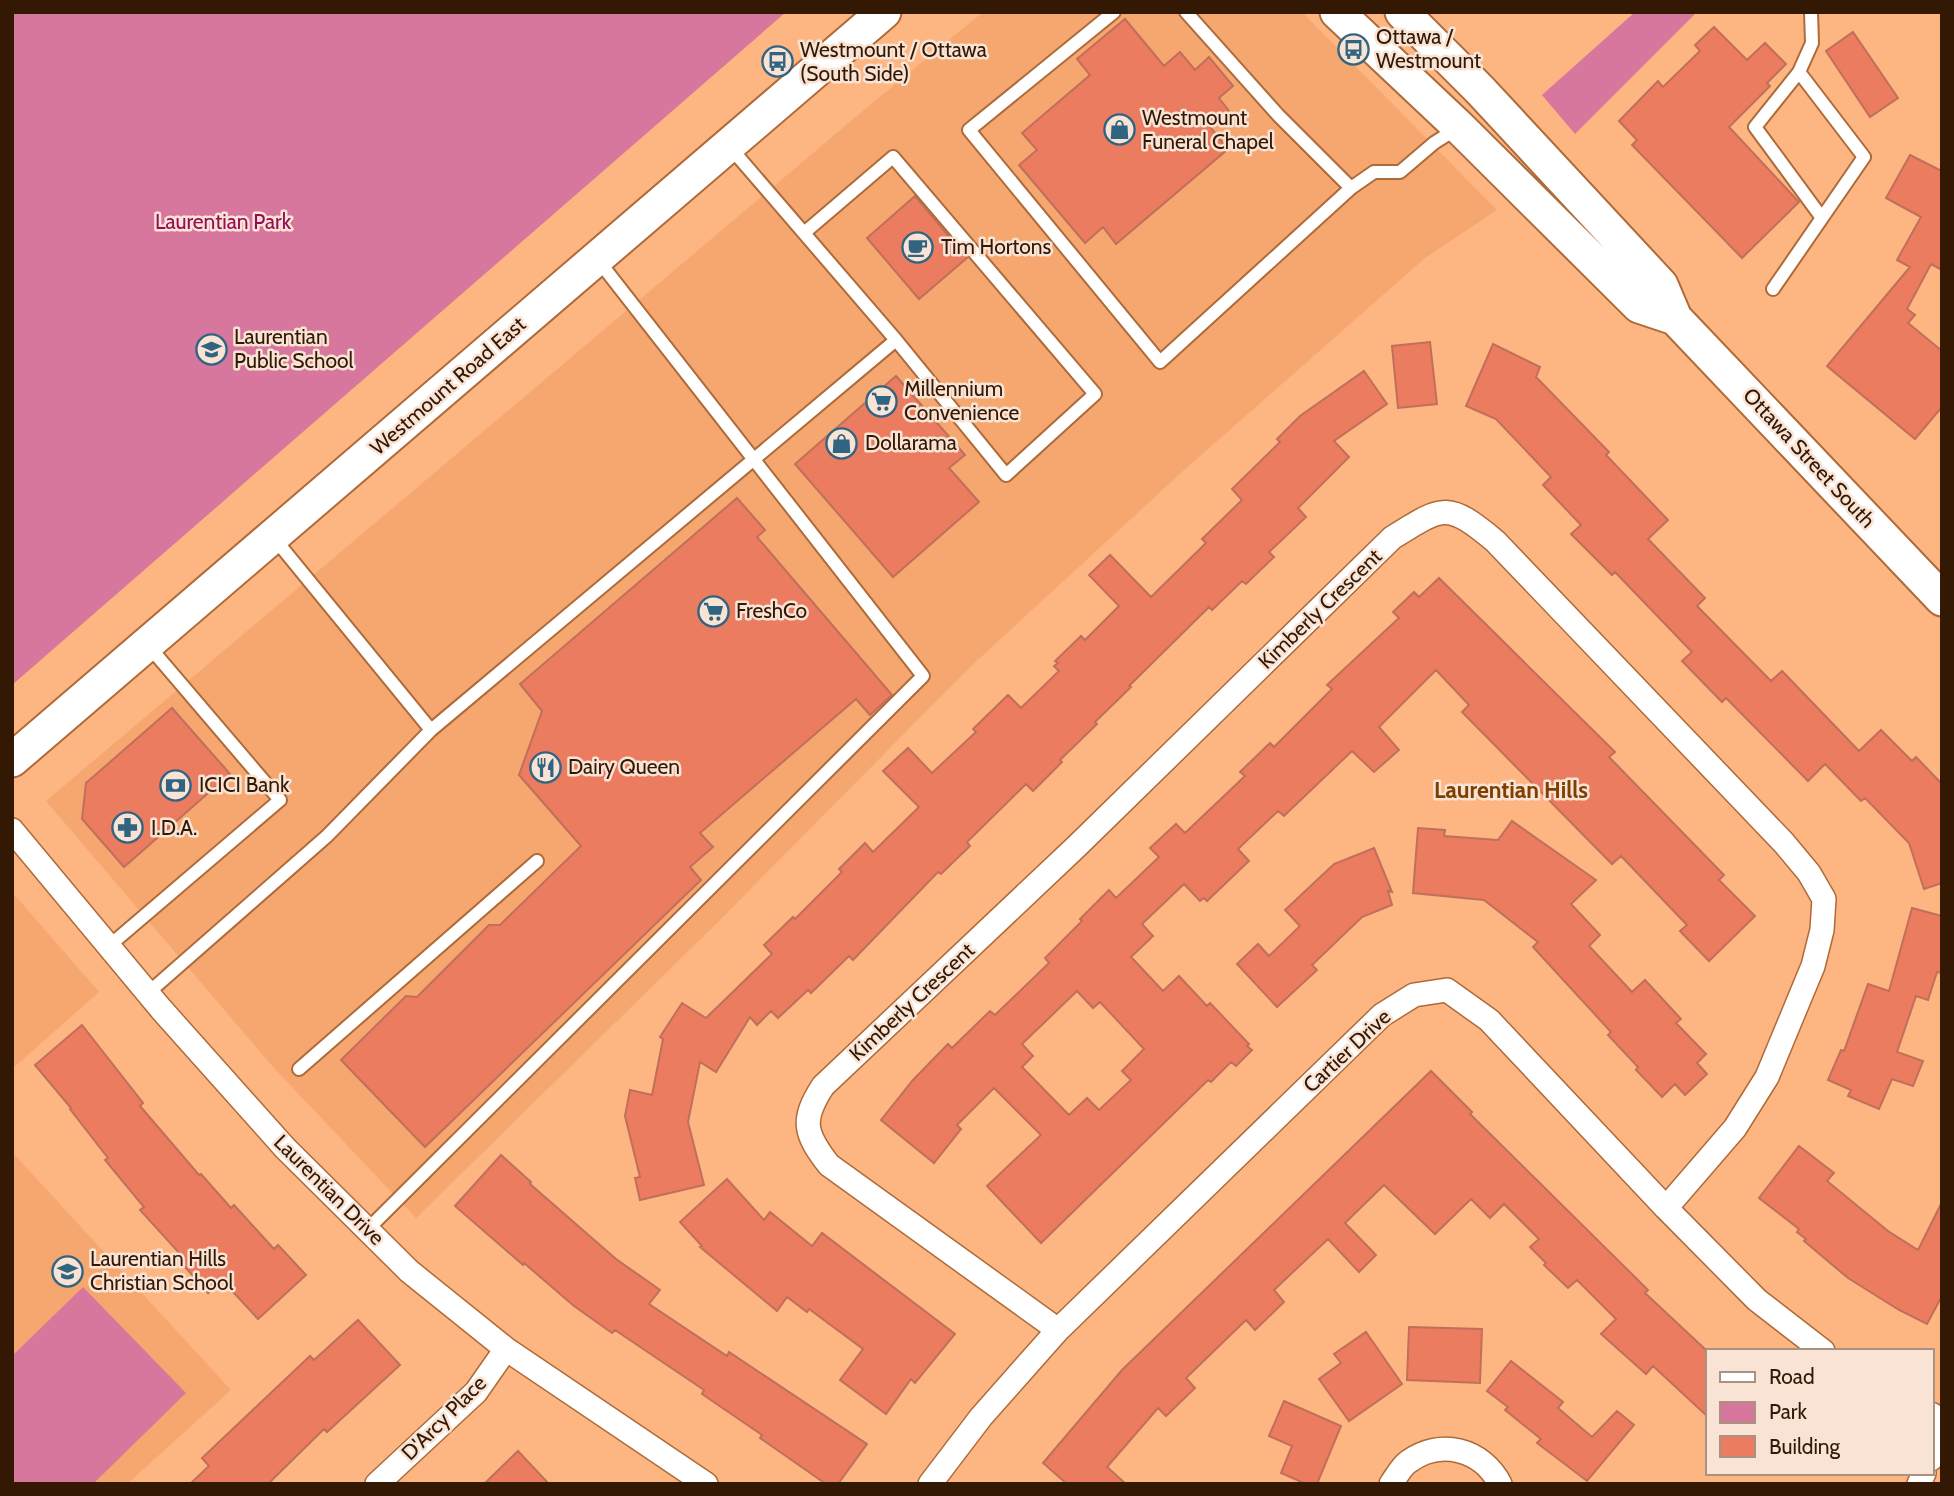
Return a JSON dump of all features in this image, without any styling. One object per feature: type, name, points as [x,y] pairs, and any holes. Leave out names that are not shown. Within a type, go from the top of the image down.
[{"type":"main road","name":"Westmount Road East","points":[[12,760],[884,12]]},
{"type":"main road","points":[[1336,12],[1459,127],[1639,306],[1675,318]]},
{"type":"main road","points":[[1402,12],[1480,90],[1661,285],[1675,318]]},
{"type":"main road","name":"Ottawa Street South","points":[[1675,318],[1942,599]]},
{"type":"street","name":"Kimberly Crescent","points":[[1058,1330],[829,1165],[817,1150],[807,1126],[810,1106],[823,1086],[1077,846],[1392,538],[1426,517],[1446,511],[1467,517],[1495,541],[1784,843],[1809,873],[1824,899],[1822,930],[1813,966],[1767,1077],[1735,1128],[1666,1208]]},
{"type":"street","name":"Laurentian Drive","points":[[12,830],[148,993],[285,1148],[409,1271],[506,1349],[706,1484]]},
{"type":"street","name":"Cartier Drive","points":[[930,1484],[981,1417],[1058,1330],[1382,1015],[1414,995],[1447,990],[1489,1020],[1666,1208],[1757,1300],[1820,1349]]},
{"type":"street","name":"D'Arcy Place","points":[[377,1484],[476,1392],[506,1349]]},
{"type":"street","points":[[1933,1455],[1942,1438]]},
{"type":"street","points":[[1391,1484],[1405,1464],[1423,1452],[1454,1449],[1473,1454],[1489,1467],[1500,1484]]},
{"type":"lane","points":[[1114,12],[969,130],[1160,362],[1351,188],[1374,172],[1400,172],[1459,127]]},
{"type":"lane","points":[[1186,12],[1279,116],[1351,188]]},
{"type":"lane","points":[[1811,12],[1812,43],[1799,72],[1755,127],[1822,218]]},
{"type":"lane","points":[[1773,289],[1864,157],[1799,72]]},
{"type":"lane","points":[[729,145],[804,233],[896,340],[1006,475],[1094,394],[893,157],[804,233]]},
{"type":"lane","points":[[367,1230],[923,676],[597,259]]},
{"type":"lane","points":[[148,993],[327,835],[431,730],[896,340]]},
{"type":"lane","points":[[273,536],[431,730]]},
{"type":"lane","points":[[109,946],[280,800],[147,644]]},
{"type":"lane","points":[[299,1069],[537,862]]},
{"type":"shaded area","points":[[983,12],[1302,12],[1497,210],[1425,258],[1183,471],[967,670],[716,924],[416,1218],[274,1068],[46,801]]},
{"type":"shaded area","points":[[12,892],[99,992],[12,1069]]},
{"type":"shaded area","name":"Laurentian Hills Christian School","points":[[12,1152],[231,1390],[127,1484],[12,1484]]},
{"type":"green space","name":"Laurentian Park","points":[[12,12],[786,12],[12,685]]},
{"type":"green space","points":[[1635,12],[1697,12],[1575,134],[1542,95]]},
{"type":"green space","points":[[83,1287],[186,1393],[93,1484],[12,1484],[12,1356]]},
{"type":"building","name":"Westmount Funeral Chapel","points":[[1125,19],[1164,66],[1180,52],[1195,70],[1209,57],[1233,86],[1219,98],[1229,111],[1210,127],[1228,149],[1116,244],[1103,227],[1085,243],[1019,165],[1037,150],[1022,133],[1090,75],[1077,59]]},
{"type":"building","points":[[1714,27],[1747,60],[1765,43],[1786,64],[1767,83],[1770,86],[1729,127],[1799,202],[1742,258],[1632,145],[1637,140],[1619,121],[1658,81],[1663,87],[1700,51],[1695,45]]},
{"type":"building","points":[[1853,32],[1898,98],[1870,117],[1826,51]]},
{"type":"building","points":[[1910,155],[1942,171],[1942,270],[1931,264],[1907,309],[1915,315],[1908,323],[1942,351],[1942,407],[1915,439],[1827,366],[1910,267],[1897,260],[1921,217],[1886,198]]},
{"type":"building","name":"Tim Hortons","points":[[915,196],[967,258],[919,299],[867,238]]},
{"type":"building","points":[[1430,342],[1437,404],[1398,408],[1392,346]]},
{"type":"building","points":[[1493,344],[1540,367],[1536,377],[1609,452],[1606,455],[1668,520],[1648,539],[1705,598],[1697,606],[1771,681],[1782,671],[1859,751],[1881,730],[1912,761],[1916,757],[1942,784],[1942,883],[1924,889],[1909,843],[1865,798],[1861,801],[1825,764],[1808,781],[1726,698],[1722,702],[1682,661],[1692,652],[1615,572],[1612,575],[1571,534],[1581,525],[1543,485],[1551,477],[1496,419],[1466,406]]},
{"type":"building","points":[[1364,371],[1387,404],[1334,441],[1349,457],[1298,508],[1306,517],[1269,552],[1274,557],[1246,584],[1242,581],[1212,610],[1209,607],[1129,686],[1131,687],[1095,722],[1097,724],[1033,791],[1026,784],[967,842],[970,846],[941,874],[938,872],[853,960],[849,956],[811,993],[808,990],[778,1018],[771,1011],[757,1025],[750,1017],[716,1072],[700,1062],[688,1122],[704,1185],[640,1200],[635,1178],[640,1177],[625,1116],[630,1090],[652,1095],[663,1039],[660,1037],[682,1003],[706,1018],[772,954],[764,945],[793,917],[795,919],[842,872],[839,869],[865,843],[873,852],[919,807],[883,771],[908,748],[932,773],[976,732],[973,729],[1008,695],[1021,708],[1059,671],[1054,666],[1058,663],[1055,661],[1081,636],[1085,640],[1119,606],[1089,575],[1110,555],[1151,597],[1206,543],[1202,539],[1242,500],[1232,489],[1280,442],[1277,439],[1300,416]]},
{"type":"building","points":[[896,376],[965,455],[949,468],[979,502],[893,577],[795,464]]},
{"type":"building","points":[[737,498],[765,530],[757,537],[892,695],[870,715],[856,699],[700,833],[713,847],[690,867],[701,880],[425,1147],[341,1060],[406,996],[417,997],[489,925],[500,925],[581,846],[519,775],[542,711],[520,684]]},
{"type":"building","points":[[1439,578],[1615,752],[1609,757],[1724,875],[1719,880],[1755,916],[1709,961],[1680,931],[1687,925],[1621,856],[1612,864],[1462,712],[1469,705],[1436,670],[1379,727],[1399,750],[1374,772],[1352,751],[1284,816],[1278,811],[1238,849],[1249,861],[1207,901],[1204,898],[1200,901],[1184,884],[1142,924],[1153,936],[1131,957],[1163,991],[1179,976],[1207,1006],[1210,1003],[1252,1050],[1236,1066],[1231,1062],[1211,1082],[1208,1080],[1041,1243],[987,1186],[1041,1135],[994,1088],[957,1125],[961,1129],[934,1163],[881,1120],[913,1080],[948,1044],[952,1048],[990,1011],[995,1015],[1049,963],[1045,958],[1109,890],[1116,898],[1159,857],[1150,848],[1176,824],[1185,833],[1245,776],[1240,772],[1270,743],[1274,747],[1332,689],[1327,685],[1399,618],[1393,612],[1414,592],[1419,597]],"holes":[[[1077,991],[1093,1008],[1100,1002],[1144,1049],[1122,1071],[1131,1080],[1099,1110],[1087,1098],[1069,1115],[1022,1067],[1033,1056],[1022,1044]]]},
{"type":"building","points":[[172,708],[230,774],[124,867],[82,819],[86,783]]},
{"type":"building","points":[[1512,821],[1596,880],[1571,904],[1600,935],[1589,946],[1632,992],[1645,980],[1681,1019],[1676,1023],[1706,1054],[1697,1063],[1707,1074],[1685,1095],[1675,1084],[1662,1097],[1608,1035],[1611,1032],[1533,947],[1538,942],[1484,900],[1413,893],[1418,828],[1445,830],[1444,836],[1498,840]]},
{"type":"building","points":[[1374,848],[1392,892],[1388,891],[1392,905],[1362,917],[1312,965],[1317,970],[1277,1007],[1237,964],[1258,944],[1269,956],[1300,926],[1285,910],[1334,864]]},
{"type":"building","points":[[1912,908],[1942,916],[1942,973],[1937,972],[1928,1000],[1916,996],[1897,1052],[1923,1061],[1913,1086],[1892,1079],[1879,1109],[1848,1096],[1851,1090],[1828,1080],[1841,1050],[1844,1051],[1868,984],[1889,991]]},
{"type":"building","points":[[82,1025],[143,1103],[140,1106],[199,1175],[201,1174],[231,1208],[234,1205],[274,1249],[278,1245],[306,1275],[258,1319],[223,1281],[208,1293],[178,1259],[182,1256],[140,1210],[144,1207],[105,1160],[108,1158],[71,1108],[35,1065]]},
{"type":"building","points":[[1431,1071],[1472,1112],[1470,1114],[1648,1290],[1645,1293],[1706,1350],[1706,1415],[1653,1366],[1646,1374],[1601,1334],[1616,1319],[1577,1280],[1568,1288],[1544,1265],[1546,1263],[1530,1247],[1539,1239],[1504,1204],[1490,1218],[1471,1199],[1435,1234],[1384,1185],[1345,1223],[1376,1255],[1359,1272],[1328,1239],[1274,1290],[1284,1302],[1255,1330],[1246,1320],[1186,1378],[1195,1388],[1166,1416],[1158,1408],[1107,1467],[1126,1484],[1067,1484],[1043,1463],[1122,1370]]},
{"type":"building","points":[[1799,1146],[1834,1173],[1827,1181],[1888,1231],[1918,1250],[1942,1202],[1942,1296],[1927,1324],[1848,1278],[1804,1241],[1806,1239],[1797,1232],[1799,1229],[1759,1198]]},
{"type":"building","points":[[501,1155],[616,1259],[660,1290],[649,1304],[727,1356],[729,1352],[867,1444],[838,1484],[826,1484],[702,1394],[704,1390],[574,1306],[455,1206]]},
{"type":"building","points":[[727,1179],[764,1220],[770,1212],[812,1246],[822,1233],[955,1334],[915,1383],[911,1379],[886,1414],[840,1380],[863,1349],[809,1309],[807,1312],[787,1297],[777,1311],[700,1247],[702,1246],[680,1222]]},
{"type":"building","points":[[358,1320],[400,1365],[327,1432],[324,1429],[268,1484],[190,1484],[209,1466],[202,1458],[310,1356],[314,1360]]},
{"type":"building","points":[[1409,1327],[1482,1329],[1480,1383],[1407,1380]]},
{"type":"building","points":[[1366,1332],[1402,1384],[1349,1421],[1319,1379],[1341,1363],[1334,1354]]},
{"type":"building","points":[[1511,1361],[1563,1402],[1558,1408],[1592,1437],[1617,1411],[1634,1425],[1587,1481],[1537,1443],[1541,1439],[1505,1410],[1508,1407],[1487,1391]]},
{"type":"building","points":[[1284,1401],[1341,1426],[1317,1484],[1306,1484],[1281,1473],[1292,1446],[1269,1436]]},
{"type":"building","points":[[518,1451],[549,1484],[484,1484]]},
{"type":"place","name":"Ottawa / Westmount","points":[[1353,49]]},
{"type":"place","name":"Westmount / Ottawa (South Side)","points":[[777,62]]},
{"type":"place","name":"Westmount Funeral Chapel","points":[[1119,130]]},
{"type":"place","name":"Tim Hortons","points":[[918,247]]},
{"type":"place","name":"Laurentian Public School","points":[[211,349]]},
{"type":"place","name":"Millennium Convenience","points":[[881,401]]},
{"type":"place","name":"Dollarama","points":[[842,443]]},
{"type":"place","name":"FreshCo","points":[[713,611]]},
{"type":"place","name":"Dairy Queen","points":[[545,767]]},
{"type":"place","name":"ICICI Bank","points":[[176,785]]},
{"type":"place","name":"I.D.A.","points":[[128,828]]},
{"type":"place","name":"Laurentian Hills Christian School","points":[[67,1271]]},
{"type":"district","name":"Laurentian Hills","points":[[1511,790]]}]
